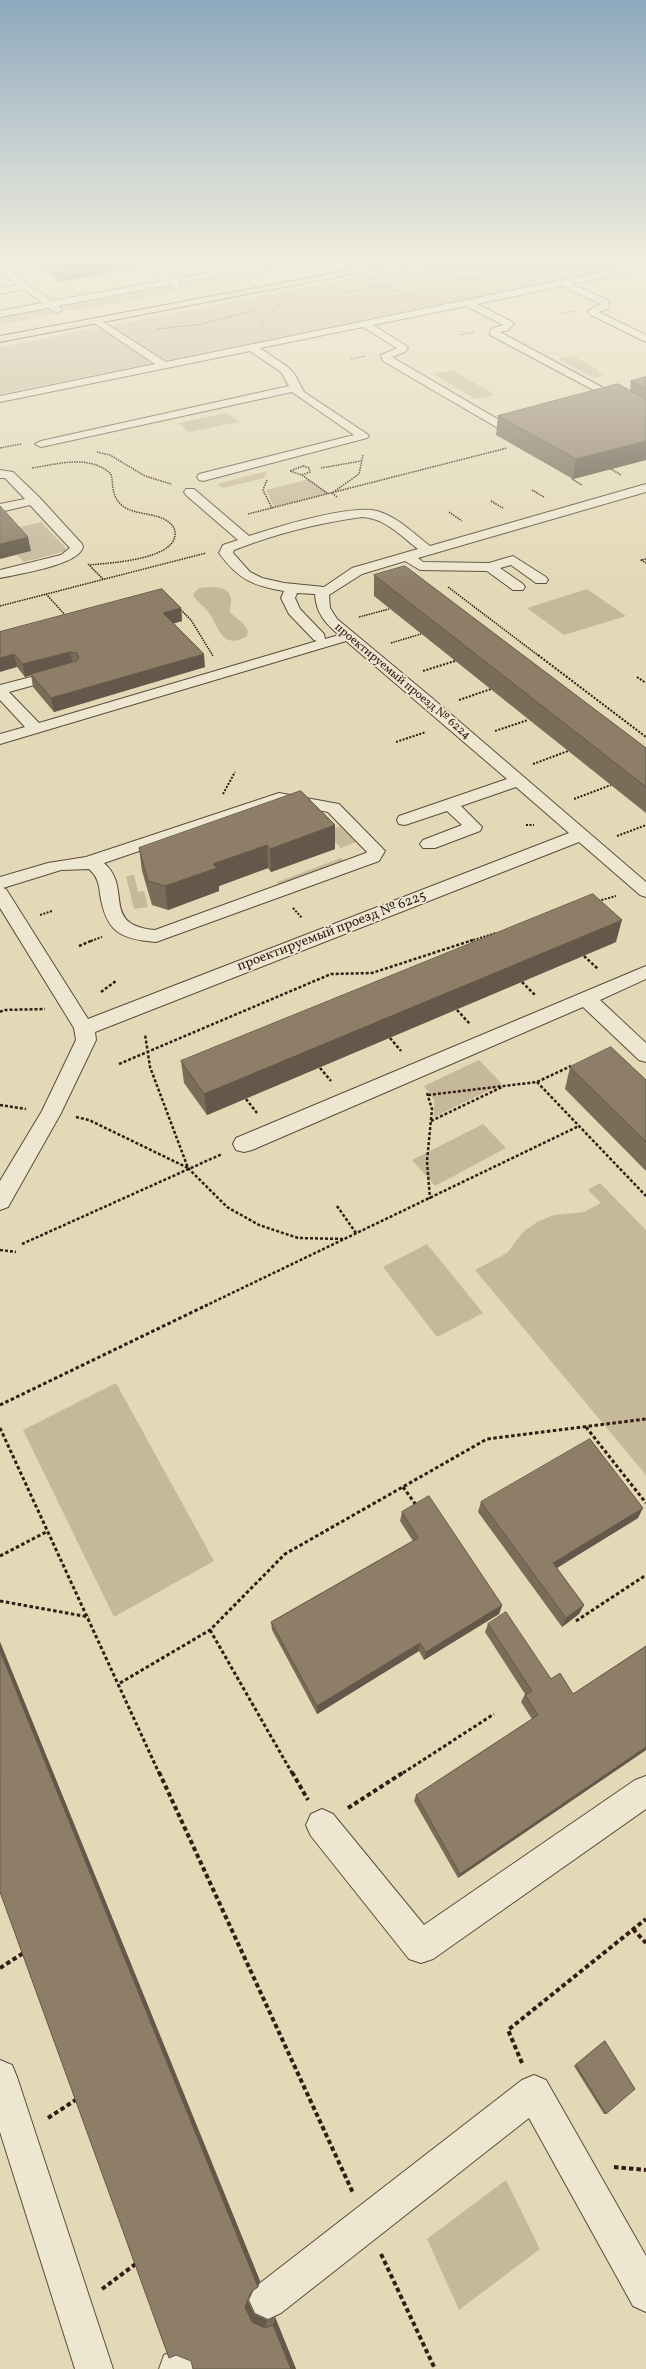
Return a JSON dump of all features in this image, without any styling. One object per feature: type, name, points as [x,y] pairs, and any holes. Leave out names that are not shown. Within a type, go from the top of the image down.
[{"type":"street","points":[[0,399],[147,369]]},
{"type":"street","points":[[283,369],[291,374],[300,394],[363,436]]},
{"type":"street","points":[[403,369],[507,429]]},
{"type":"street","points":[[561,369],[644,413]]},
{"type":"street","points":[[41,444],[296,388]]},
{"type":"street","points":[[203,477],[363,436]]},
{"type":"street","points":[[0,474],[9,475],[35,500],[74,542],[76,551],[66,558],[0,574]]},
{"type":"street","points":[[427,550],[387,520],[365,513],[347,515],[247,541],[228,548],[226,553],[229,559],[254,581],[262,584],[326,591],[357,571],[646,488]]},
{"type":"street","points":[[190,492],[225,520],[247,541]]},
{"type":"street","points":[[0,508],[35,500]]},
{"type":"street","points":[[407,556],[420,566],[490,567],[513,560],[541,580]]},
{"type":"street","points":[[490,567],[518,587]]},
{"type":"street","points":[[292,587],[288,598],[294,612],[319,637]]},
{"type":"street","name":"проектируемый проезд № 6224","points":[[326,591],[322,594],[323,608],[332,622],[428,702],[516,781],[646,891]]},
{"type":"street","points":[[0,739],[349,636]]},
{"type":"street","points":[[35,728],[0,690],[73,670]]},
{"type":"street","points":[[405,820],[516,781]]},
{"type":"street","points":[[0,883],[41,869],[87,863],[273,799],[282,798],[333,808],[375,849],[376,853],[373,857],[168,933],[148,936],[130,933],[120,926],[115,918],[104,873],[96,865],[87,863]]},
{"type":"street","points":[[429,844],[474,828],[449,804]]},
{"type":"street","name":"проектируемый проезд № 6225","points":[[84,1028],[580,835]]},
{"type":"street","points":[[0,893],[5,910],[84,1028],[86,1040],[51,1113],[0,1201]]},
{"type":"street","points":[[244,1144],[646,972]]},
{"type":"street","points":[[586,998],[646,1055]]},
{"type":"street","points":[[322,1824],[421,1947],[646,1791]]},
{"type":"street","points":[[0,2077],[94,2369]]},
{"type":"street","points":[[268,2300],[534,2092],[646,2294]]},
{"type":"path","points":[[332,493],[359,474],[363,436]]},
{"type":"path","points":[[225,520],[512,447]]},
{"type":"path","points":[[96,451],[110,455],[145,476],[190,492]]},
{"type":"path","points":[[318,469],[361,461]]},
{"type":"path","points":[[28,469],[83,462],[101,466],[111,474],[114,496],[123,507],[136,514],[169,522],[174,527],[175,534],[173,541],[156,554],[128,561],[89,565]]},
{"type":"path","points":[[260,463],[270,471],[263,490],[272,508]]},
{"type":"path","points":[[302,475],[328,494]]},
{"type":"path","points":[[450,512],[462,521]]},
{"type":"path","points":[[0,606],[228,548]]},
{"type":"path","points":[[646,559],[641,560],[646,563]]},
{"type":"path","points":[[420,566],[646,737]]},
{"type":"path","points":[[46,594],[68,619]]},
{"type":"path","points":[[176,606],[191,620],[224,673]]},
{"type":"path","points":[[354,619],[389,609]]},
{"type":"path","points":[[59,618],[73,614]]},
{"type":"path","points":[[386,645],[421,634]]},
{"type":"path","points":[[419,672],[455,661]]},
{"type":"path","points":[[637,677],[646,683]]},
{"type":"path","points":[[454,702],[491,690]]},
{"type":"path","points":[[492,732],[528,720]]},
{"type":"path","points":[[396,742],[429,731]]},
{"type":"path","points":[[531,765],[568,752]]},
{"type":"path","points":[[572,800],[611,785]]},
{"type":"path","points":[[610,839],[646,825]]},
{"type":"path","points":[[592,903],[621,894]]},
{"type":"path","points":[[40,915],[52,911]]},
{"type":"path","points":[[299,915],[302,918]]},
{"type":"path","points":[[119,1064],[148,1050],[175,1042],[331,974],[372,973],[503,931]]},
{"type":"path","points":[[78,946],[84,944]]},
{"type":"path","points":[[101,992],[116,981]]},
{"type":"path","points":[[0,1012],[4,1010],[38,1010]]},
{"type":"path","points":[[145,1034],[152,1074],[188,1168]]},
{"type":"path","points":[[430,1199],[427,1161],[432,1109],[428,1095],[537,1082],[573,1066]]},
{"type":"path","points":[[537,1082],[646,1196]]},
{"type":"path","points":[[431,1121],[504,1086]]},
{"type":"path","points":[[0,1105],[31,1110]]},
{"type":"path","points":[[71,1116],[89,1120],[188,1168],[227,1207],[259,1225],[298,1238],[346,1239]]},
{"type":"path","points":[[0,1405],[579,1126]]},
{"type":"path","points":[[22,1244],[244,1144]]},
{"type":"path","points":[[336,1206],[356,1234]]},
{"type":"path","points":[[0,1250],[16,1252]]},
{"type":"path","points":[[120,1683],[210,1630],[285,1554],[487,1439],[646,1419]]},
{"type":"path","points":[[586,1426],[646,1503]]},
{"type":"path","points":[[0,1428],[120,1683],[367,2224],[435,2369]]},
{"type":"path","points":[[403,1486],[419,1511]]},
{"type":"path","points":[[0,1556],[48,1531]]},
{"type":"path","points":[[576,1622],[646,1575]]},
{"type":"path","points":[[0,1601],[89,1617]]},
{"type":"path","points":[[210,1630],[322,1824],[494,1714]]},
{"type":"path","points":[[534,2092],[508,2030],[646,1919]]},
{"type":"path","points":[[633,1929],[646,1944]]},
{"type":"path","points":[[0,1968],[29,1950]]},
{"type":"path","points":[[20,2138],[82,2095]]},
{"type":"path","points":[[75,2309],[142,2259]]},
{"type":"shaded area","points":[[0,369],[125,369],[0,394]]},
{"type":"shaded area","points":[[577,369],[596,369],[599,370],[596,371],[604,376],[594,378]]},
{"type":"shaded area","points":[[452,370],[495,395],[476,399],[433,374]]},
{"type":"shaded area","points":[[227,413],[239,422],[189,432],[178,423]]},
{"type":"shaded area","points":[[267,471],[264,478],[223,488],[217,484]]},
{"type":"shaded area","points":[[309,479],[329,493],[274,507],[266,490]]},
{"type":"shaded area","points":[[41,522],[66,548],[66,551],[24,562],[17,555],[31,551],[11,529]]},
{"type":"shaded area","points":[[199,588],[220,588],[228,592],[231,601],[230,612],[245,626],[248,632],[247,636],[239,640],[232,641],[222,635],[209,613],[196,600],[193,594]]},
{"type":"shaded area","points":[[587,589],[626,616],[564,635],[527,608]]},
{"type":"shaded area","points":[[340,826],[356,842],[341,848],[325,832]]},
{"type":"shaded area","points":[[341,858],[346,863],[281,887],[277,882]]},
{"type":"shaded area","points":[[134,875],[138,892],[144,891],[148,907],[134,909],[126,876]]},
{"type":"shaded area","points":[[479,1060],[502,1084],[434,1117],[434,1100],[424,1086]]},
{"type":"shaded area","points":[[483,1124],[506,1148],[435,1186],[412,1160]]},
{"type":"shaded area","points":[[600,1183],[646,1230],[646,1475],[475,1270],[507,1253],[523,1232],[537,1222],[554,1215],[584,1212],[601,1203],[588,1190]]},
{"type":"shaded area","points":[[427,1244],[483,1313],[437,1337],[383,1267]]},
{"type":"shaded area","points":[[116,1383],[214,1561],[114,1617],[23,1430]]},
{"type":"shaded area","points":[[506,2180],[540,2249],[459,2310],[427,2239]]},
{"type":"building","points":[[646,377],[646,389],[631,381]]},
{"type":"building","points":[[618,384],[646,399],[646,441],[576,459],[498,416]]},
{"type":"building","points":[[0,506],[28,537],[0,544]]},
{"type":"building","points":[[405,566],[646,748],[646,787],[374,575]]},
{"type":"building","points":[[162,589],[181,608],[163,613],[204,654],[51,698],[31,674],[76,661],[79,658],[77,653],[70,652],[23,664],[14,654],[0,658],[0,632]]},
{"type":"building","points":[[301,791],[335,825],[270,849],[267,845],[213,864],[217,868],[165,886],[148,881],[139,848]]},
{"type":"building","points":[[593,894],[622,920],[204,1094],[181,1061]]},
{"type":"building","points":[[611,1047],[646,1080],[646,1142],[570,1067]]},
{"type":"building","points":[[590,1439],[643,1508],[553,1563],[584,1605],[566,1618],[481,1502]]},
{"type":"building","points":[[429,1496],[502,1605],[426,1652],[420,1643],[317,1706],[271,1622],[418,1538],[402,1512]]},
{"type":"building","points":[[506,1612],[551,1679],[560,1673],[573,1694],[646,1646],[646,1747],[460,1874],[416,1795],[538,1715],[525,1695],[532,1691],[488,1624]]},
{"type":"building","points":[[0,1651],[258,2287],[251,2292],[245,2307],[252,2322],[265,2328],[273,2325],[291,2369],[193,2369],[191,2361],[176,2355],[169,2358],[0,1892]]},
{"type":"building","points":[[605,2041],[635,2089],[606,2114],[576,2065]]}]
